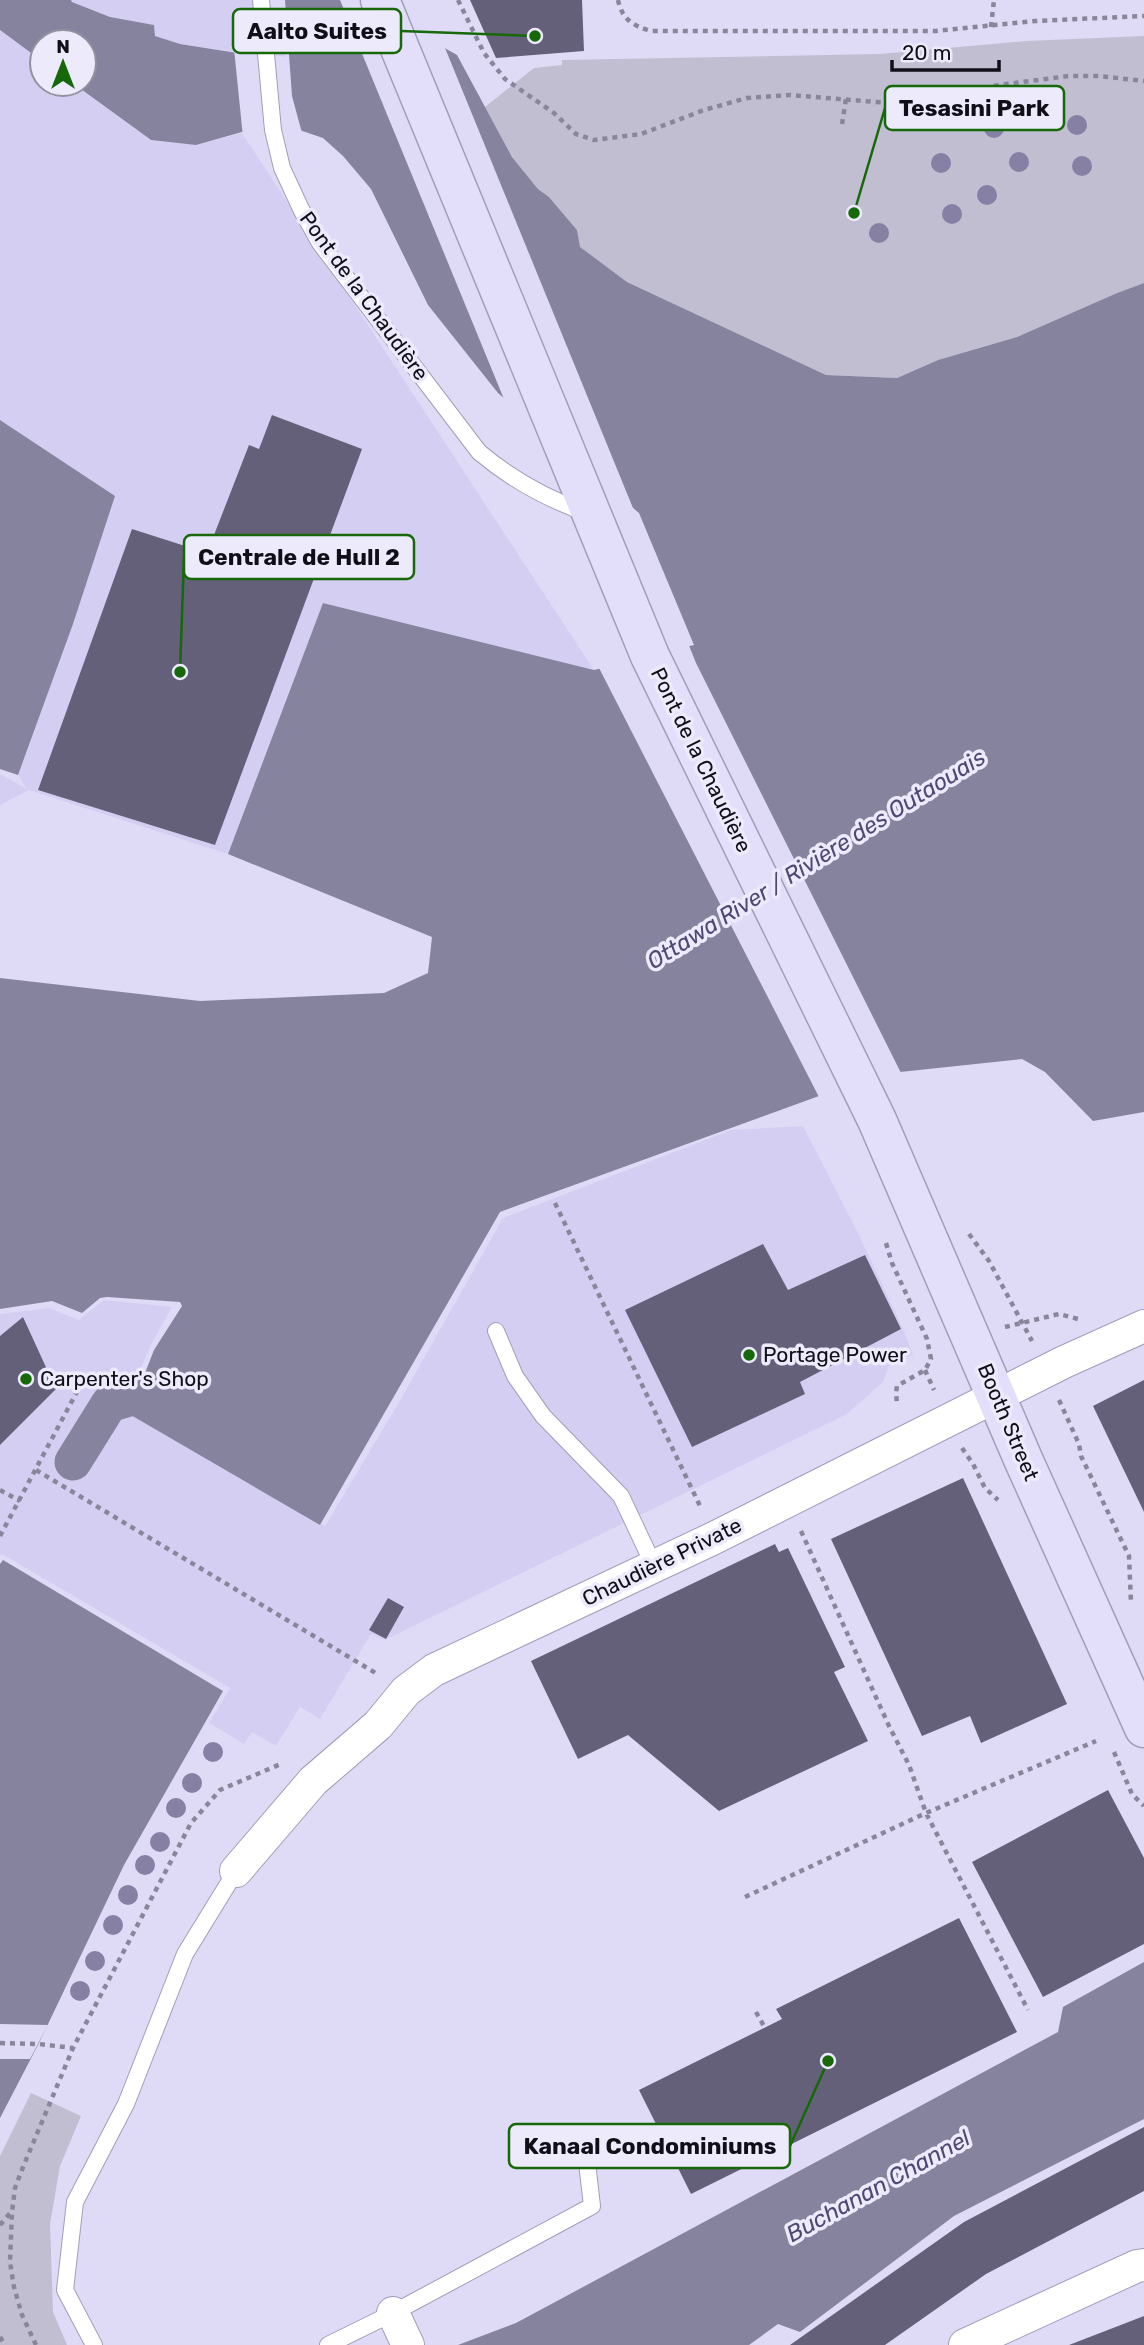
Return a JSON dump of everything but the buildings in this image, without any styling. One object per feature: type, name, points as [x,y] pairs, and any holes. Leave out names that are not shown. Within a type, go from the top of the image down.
[{"type":"main road","name":"Pont de la Chaudière","points":[[380,0],[650,656],[874,1115]]},
{"type":"main road","name":"Booth Street","points":[[874,1115],[1144,1728]]},
{"type":"street","name":"Chaudière Private","points":[[236,1871],[313,1781],[379,1725],[406,1691],[434,1670],[713,1538],[1131,1332]]},
{"type":"street","points":[[965,2345],[1144,2265]]},
{"type":"street","points":[[393,2313],[408,2345]]},
{"type":"lane","name":"Pont de la Chaudière","points":[[261,0],[271,116],[282,168],[300,209],[320,243],[479,452],[532,489],[556,502],[591,515]]},
{"type":"lane","points":[[496,1331],[515,1376],[543,1416],[621,1496],[654,1566]]},
{"type":"lane","points":[[94,2345],[65,2290],[75,2202],[126,2104],[185,1954],[236,1871]]},
{"type":"lane","points":[[328,2345],[592,2206],[586,2154]]},
{"type":"path","points":[[458,0],[484,53],[505,79],[554,113],[576,134],[594,140],[641,134],[704,110],[747,98],[790,95],[901,104],[999,85],[1069,76],[1144,81]]},
{"type":"path","points":[[618,0],[625,18],[637,27],[651,31],[936,31],[1035,21],[1144,16]]},
{"type":"path","points":[[991,27],[993,0]]},
{"type":"path","points":[[842,124],[846,99]]},
{"type":"path","points":[[555,1203],[713,1538]]},
{"type":"path","points":[[967,1230],[989,1261],[1032,1342]]},
{"type":"path","points":[[1000,1328],[1065,1314],[1131,1332]]},
{"type":"path","points":[[897,1404],[897,1386],[925,1370],[931,1359],[927,1339]]},
{"type":"path","points":[[925,1370],[934,1391]]},
{"type":"path","points":[[0,1536],[80,1386]]},
{"type":"path","points":[[1060,1403],[1079,1444],[1081,1457],[1129,1556],[1130,1598],[1135,1613]]},
{"type":"path","points":[[36,1470],[406,1691]]},
{"type":"path","points":[[0,1490],[20,1501]]},
{"type":"path","points":[[785,1502],[799,1525],[909,1765],[926,1813],[1028,2010]]},
{"type":"path","points":[[745,1897],[926,1813],[1096,1741]]},
{"type":"path","points":[[757,2012],[765,2028]]},
{"type":"path","points":[[0,2043],[39,2043]]},
{"type":"path","points":[[36,2345],[22,2315],[14,2287],[10,2262],[12,2212],[15,2189],[23,2167],[73,2048]]},
{"type":"path","points":[[0,2225],[12,2212]]},
{"type":"path","points":[[0,2337],[5,2345]]},
{"type":"shaded area","points":[[71,0],[293,0],[287,41],[289,61],[180,44],[155,36],[154,25],[110,17]]},
{"type":"shaded area","points":[[0,30],[28,51],[28,98],[93,98],[150,140],[196,145],[242,133],[594,670],[324,603],[228,854],[29,790],[0,805],[0,774],[27,789],[18,775],[73,624],[115,496],[0,420]]},
{"type":"shaded area","points":[[1144,36],[1144,283],[1017,337],[938,360],[897,378],[826,375],[627,282],[579,247],[577,230],[512,157],[485,107],[534,68],[562,65],[562,60],[880,54],[1027,41]]},
{"type":"shaded area","points":[[803,1126],[859,1235],[913,1355],[889,1366],[883,1382],[847,1414],[385,1640],[371,1634],[320,1719],[300,1707],[276,1746],[252,1732],[244,1744],[209,1723],[230,1688],[2,1554],[0,1556],[0,1314],[49,1308],[79,1320],[104,1300],[172,1307],[152,1343],[122,1410],[325,1526],[398,1404],[503,1218],[731,1130]]},
{"type":"shaded area","points":[[31,2093],[81,2116],[60,2166],[50,2224],[53,2312],[67,2345],[0,2345],[0,2156]]},
{"type":"water","name":"Ottawa River / Rivière des Outaouais","points":[[0,0],[71,0],[110,17],[154,25],[155,36],[180,44],[288,61],[285,17],[260,0],[360,0],[457,55],[512,157],[577,230],[580,247],[627,282],[826,375],[897,378],[938,360],[1017,337],[1144,283],[1144,1112],[1093,1121],[1045,1072],[1022,1059],[900,1072],[819,1096],[500,1212],[320,1525],[129,1414],[154,1350],[182,1306],[180,1302],[107,1297],[100,1298],[82,1313],[52,1301],[0,1309],[0,978],[200,1001],[384,993],[428,973],[432,937],[228,854],[323,603],[594,670],[694,645],[639,513],[498,393],[428,305],[371,189],[343,156],[323,138],[282,124],[263,126],[196,145],[151,140],[93,98],[98,98],[98,28],[28,28],[28,51],[0,30]]},
{"type":"water","points":[[0,420],[115,496],[73,624],[18,775],[0,769]]},
{"type":"water","points":[[3,1560],[223,1691],[124,1865],[0,2118],[0,1564]]},
{"type":"water","name":"Buchanan Channel","points":[[1144,1962],[1144,2119],[954,2216],[800,2332],[778,2324],[749,2345],[458,2345],[516,2323],[1058,2032],[1063,2007]]},
{"type":"pier","points":[[256,0],[285,0],[292,96],[302,133],[282,127],[264,129],[243,137],[234,49],[285,57],[282,19]]},
{"type":"pier","points":[[340,0],[367,0],[443,43],[635,513],[506,404]]},
{"type":"pier","points":[[688,643],[902,1075],[820,1099],[598,666]]},
{"type":"pier","points":[[0,2024],[48,2025],[30,2059],[0,2059]]},
{"type":"waterway","points":[[73,1462],[109,1404],[182,1382]]},
{"type":"place","name":"Aalto Suites","points":[[535,36]]},
{"type":"place","name":"Tesasini Park","points":[[854,213]]},
{"type":"place","name":"Centrale de Hull 2","points":[[180,672]]},
{"type":"place","name":"Portage Power","points":[[749,1355]]},
{"type":"place","name":"Carpenter's Shop","points":[[26,1379]]},
{"type":"place","name":"Kanaal Condominiums","points":[[828,2061]]}]
